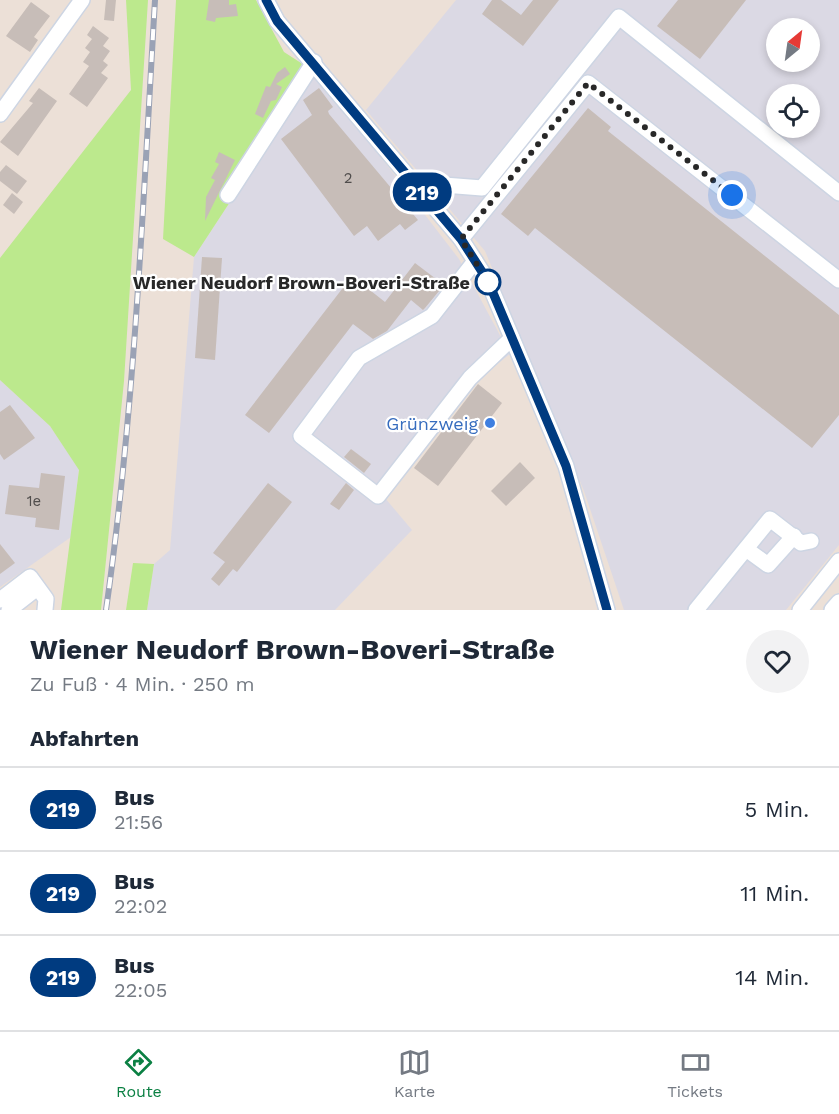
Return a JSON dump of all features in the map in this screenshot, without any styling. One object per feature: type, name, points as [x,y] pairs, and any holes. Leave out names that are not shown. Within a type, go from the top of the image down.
[{"type":"street","points":[[0,114],[82,0]]},
{"type":"street","points":[[266,0],[277,21],[314,62],[461,239],[488,281],[566,466],[607,610]]},
{"type":"street","points":[[428,199],[444,185],[482,188],[619,17],[839,193]]},
{"type":"street","points":[[228,195],[314,62]]},
{"type":"street","points":[[461,239],[588,83],[839,280]]},
{"type":"street","points":[[476,261],[432,316],[359,358],[301,436],[378,496],[470,378],[512,338]]},
{"type":"street","points":[[696,610],[770,519],[801,543],[811,541]]},
{"type":"street","points":[[746,549],[768,565],[794,536]]},
{"type":"street","points":[[800,610],[839,561]]},
{"type":"street","points":[[0,600],[30,577],[46,599],[45,610]]},
{"type":"street","points":[[9,610],[38,588]]},
{"type":"street","points":[[832,610],[839,602]]},
{"type":"shaded area","points":[[456,0],[839,0],[839,545],[786,610],[624,610],[584,491],[485,251],[366,110]]},
{"type":"shaded area","points":[[315,72],[459,259],[510,354],[477,380],[385,498],[412,530],[335,610],[147,610],[154,564],[170,550],[194,257]]},
{"type":"shaded area","points":[[0,380],[50,426],[79,469],[71,537],[0,587]]},
{"type":"green space","points":[[126,0],[148,0],[124,381],[101,610],[61,610],[79,470],[50,426],[0,380],[0,258],[131,90]]},
{"type":"green space","points":[[176,0],[256,0],[284,52],[315,72],[194,257],[163,239]]},
{"type":"green space","points":[[133,563],[154,564],[147,610],[126,610]]},
{"type":"building","points":[[106,0],[116,0],[114,21],[104,20]]},
{"type":"building","points":[[209,0],[229,0],[229,5],[236,4],[238,16],[216,18],[215,22],[206,20]]},
{"type":"building","points":[[492,0],[501,0],[521,15],[533,0],[559,0],[523,46],[482,14]]},
{"type":"building","points":[[678,0],[746,0],[700,59],[657,26]]},
{"type":"building","points":[[31,2],[50,16],[34,37],[38,40],[30,52],[6,36]]},
{"type":"building","points":[[93,26],[109,38],[103,46],[110,51],[103,61],[108,65],[101,73],[108,78],[87,107],[69,94],[89,66],[83,62],[90,52],[85,48],[92,39],[87,35]]},
{"type":"building","points":[[285,67],[290,74],[276,84],[282,87],[276,100],[271,101],[263,118],[255,114],[266,86],[270,87],[277,73]]},
{"type":"building","points":[[39,88],[57,101],[18,156],[0,142],[33,103],[29,101]]},
{"type":"building","points":[[319,88],[333,107],[328,111],[329,114],[418,220],[405,230],[400,224],[378,241],[367,226],[354,236],[281,139],[312,115],[303,100]]},
{"type":"building","points":[[588,108],[611,127],[608,131],[839,315],[839,415],[812,448],[535,228],[528,236],[501,214]]},
{"type":"building","points":[[219,152],[235,160],[205,221],[206,197],[215,180],[211,178],[219,164],[215,162]]},
{"type":"building","points":[[6,165],[27,181],[17,194],[0,181],[0,172]]},
{"type":"building","points":[[12,193],[23,202],[14,214],[3,205]]},
{"type":"building","points":[[202,257],[222,258],[215,360],[195,358]]},
{"type":"building","points":[[415,263],[444,285],[423,310],[411,300],[387,331],[373,339],[353,324],[269,433],[245,415],[352,276],[385,302]]},
{"type":"building","points":[[478,384],[502,403],[438,486],[414,468]]},
{"type":"building","points":[[10,405],[35,438],[4,460],[0,454],[0,412]]},
{"type":"building","points":[[351,449],[371,464],[364,473],[344,457]]},
{"type":"building","points":[[520,462],[535,478],[506,506],[491,491]]},
{"type":"building","points":[[41,473],[65,476],[59,530],[35,527],[36,518],[5,514],[9,485],[39,488]]},
{"type":"building","points":[[268,483],[292,502],[237,572],[233,569],[219,586],[211,579],[225,562],[213,553]]},
{"type":"building","points":[[346,483],[354,490],[339,510],[330,504]]},
{"type":"building","points":[[0,544],[15,563],[0,574]]},
{"type":"railway","points":[[106,610],[131,382],[155,0]]},
{"type":"bus line","name":"219","points":[[266,0],[277,21],[314,62],[461,239],[488,281],[566,466],[607,610]]},
{"type":"place","name":"Wiener Neudorf Brown-Boveri-Straße","points":[[488,282]]},
{"type":"place","name":"Grünzweig","points":[[490,423]]},
{"type":"route","points":[[488,282],[461,239],[588,83],[732,195]]}]
